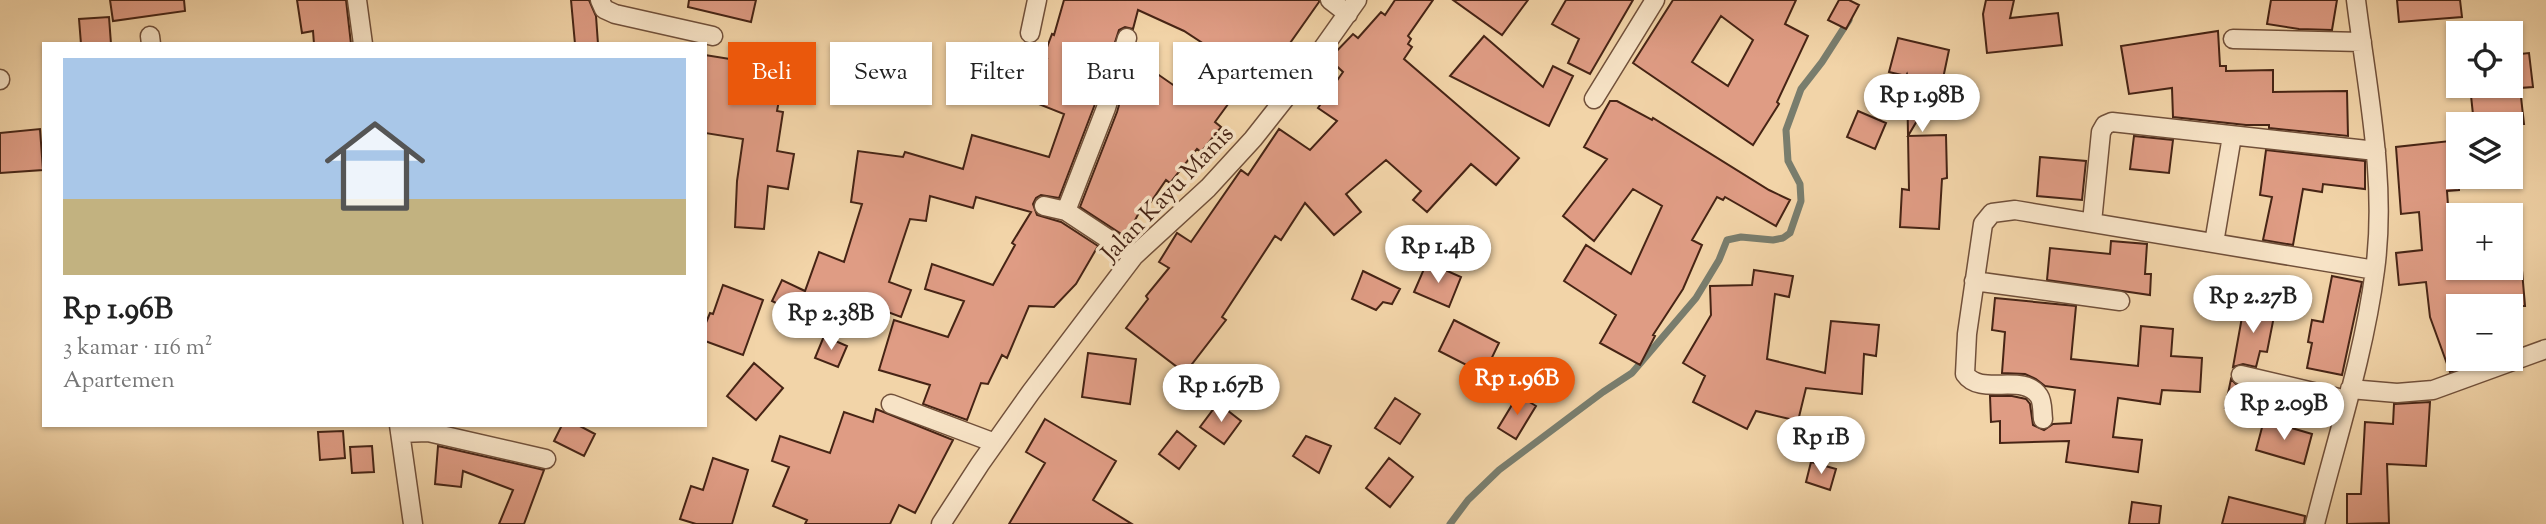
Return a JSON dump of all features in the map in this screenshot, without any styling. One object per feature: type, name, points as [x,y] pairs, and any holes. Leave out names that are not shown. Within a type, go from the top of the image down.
[{"type":"street","points":[[356,0],[363,42]]},
{"type":"street","points":[[600,0],[604,9],[615,14],[713,36]]},
{"type":"street","points":[[1030,33],[1037,0]]},
{"type":"street","points":[[1331,0],[1353,7]]},
{"type":"street","points":[[1594,99],[1655,0]]},
{"type":"street","points":[[2315,524],[2348,395],[2375,270],[2378,193],[2376,151],[2357,0]]},
{"type":"street","name":"Jalan Kayu Manis","points":[[942,524],[995,443],[1134,256],[1208,188],[1253,139],[1353,7]]},
{"type":"street","points":[[1066,211],[1106,108],[1127,38]]},
{"type":"street","points":[[2233,39],[2362,42]]},
{"type":"street","points":[[2092,222],[2101,132],[2105,125],[2112,122],[2376,151]]},
{"type":"street","points":[[2214,243],[2232,136]]},
{"type":"street","points":[[1044,206],[1066,211],[1134,256]]},
{"type":"street","points":[[2043,419],[2039,395],[2030,389],[2023,386],[1974,383],[1965,374],[1974,281],[1983,225],[1992,213],[2015,210],[2375,270]]},
{"type":"street","points":[[1974,281],[2120,302]]},
{"type":"street","points":[[2241,375],[2348,395],[2433,390],[2546,349]]},
{"type":"street","points":[[891,404],[995,443]]},
{"type":"street","points":[[413,524],[399,429],[428,432],[546,459]]},
{"type":"building","points":[[110,0],[184,0],[185,11],[113,21]]},
{"type":"building","points":[[297,0],[346,0],[351,42],[314,42],[313,31],[302,33]]},
{"type":"building","points":[[571,0],[589,0],[596,16],[598,42],[575,42]]},
{"type":"building","points":[[689,0],[756,0],[751,22],[688,7]]},
{"type":"building","points":[[1064,0],[1319,0],[1291,42],[1201,42],[1184,31],[1138,10],[1133,29],[1125,27],[1119,30],[1115,42],[1062,42],[1062,105],[1095,105],[1059,198],[1041,195],[1033,204],[1037,215],[1061,222],[1098,246],[1076,284],[1054,307],[1029,306],[1007,358],[1002,355],[988,384],[981,383],[967,420],[923,404],[930,385],[879,370],[894,320],[948,337],[964,301],[925,289],[932,264],[993,285],[1015,245],[1012,243],[1031,212],[976,197],[973,208],[930,196],[926,221],[910,219],[889,282],[911,290],[901,317],[853,299],[836,333],[772,301],[782,280],[805,291],[819,252],[844,262],[862,204],[851,202],[858,151],[903,157],[905,152],[963,169],[972,135],[1049,157],[1064,114],[1041,105],[1048,105],[1048,45],[1052,34],[1054,35]]},
{"type":"building","points":[[1395,0],[1433,0],[1408,36],[1411,39],[1408,44],[1412,47],[1404,59],[1519,158],[1496,185],[1471,164],[1427,212],[1413,200],[1421,191],[1386,160],[1346,194],[1361,212],[1334,235],[1305,203],[1281,240],[1275,236],[1222,317],[1226,320],[1185,373],[1126,328],[1148,299],[1146,296],[1169,268],[1159,262],[1177,233],[1191,242],[1241,170],[1248,175],[1279,129],[1310,150],[1337,121],[1318,108],[1320,105],[1338,105],[1338,79],[1343,72],[1338,67],[1338,50],[1353,34],[1358,38],[1381,12],[1385,15]]},
{"type":"building","points":[[1453,0],[1528,0],[1502,35]]},
{"type":"building","points":[[1566,0],[1633,0],[1590,74],[1568,63],[1579,39],[1552,24]]},
{"type":"building","points":[[1673,0],[1796,0],[1785,24],[1808,36],[1777,102],[1779,104],[1753,145],[1633,63]],"holes":[[[1721,16],[1753,40],[1728,86],[1692,62]]]},
{"type":"building","points":[[1839,0],[1849,0],[1859,5],[1846,29],[1828,20]]},
{"type":"building","points":[[1986,0],[2014,0],[2010,18],[2058,13],[2062,45],[1987,53],[1983,14]]},
{"type":"building","points":[[2271,0],[2337,0],[2332,30],[2267,24]]},
{"type":"building","points":[[2397,0],[2460,0],[2462,17],[2399,22]]},
{"type":"building","points":[[109,17],[111,42],[81,42],[79,19]]},
{"type":"building","points":[[2218,31],[2220,66],[2226,66],[2226,71],[2273,70],[2273,92],[2347,91],[2348,136],[2269,128],[2269,125],[2173,117],[2172,88],[2129,94],[2121,46]]},
{"type":"building","points":[[1484,36],[1543,87],[1553,66],[1573,76],[1549,126],[1450,76]]},
{"type":"building","points":[[1898,38],[1949,50],[1941,88],[1937,87],[1908,136],[1908,77],[1907,74],[1889,72]]},
{"type":"building","points":[[2529,53],[2533,87],[2523,88],[2523,54]]},
{"type":"building","points":[[707,55],[728,59],[728,105],[778,105],[777,111],[783,112],[777,151],[794,154],[788,189],[768,186],[764,229],[735,227],[737,181],[743,139],[707,133]]},
{"type":"building","points":[[1159,75],[1173,85],[1173,105],[1227,105],[1215,122],[1221,127],[1201,152],[1197,149],[1170,183],[1166,180],[1146,209],[1142,207],[1126,237],[1080,207],[1119,105],[1159,105]]},
{"type":"building","points":[[2471,98],[2521,98],[2523,112],[2473,112]]},
{"type":"building","points":[[1610,101],[1617,101],[1652,120],[1653,118],[1769,190],[1790,200],[1776,226],[1725,197],[1723,200],[1717,197],[1692,240],[1702,245],[1683,289],[1653,335],[1655,336],[1640,365],[1600,343],[1616,315],[1564,281],[1586,245],[1631,274],[1662,206],[1633,189],[1594,241],[1563,216],[1607,159],[1584,147]]},
{"type":"building","points":[[1858,111],[1886,123],[1875,149],[1847,137]]},
{"type":"building","points":[[40,129],[42,170],[0,173],[0,133]]},
{"type":"building","points":[[1946,135],[1947,178],[1942,179],[1939,229],[1900,227],[1902,189],[1909,190],[1908,136]]},
{"type":"building","points":[[2134,136],[2173,140],[2169,173],[2130,169]]},
{"type":"building","points":[[2446,141],[2446,189],[2459,190],[2447,191],[2446,280],[2523,280],[2525,306],[2523,294],[2446,294],[2446,361],[2430,317],[2426,282],[2399,285],[2396,253],[2422,250],[2419,212],[2401,214],[2396,147]]},
{"type":"building","points":[[2266,150],[2365,161],[2365,189],[2323,184],[2322,192],[2303,189],[2293,245],[2263,240],[2272,197],[2260,195]]},
{"type":"building","points":[[2040,157],[2086,161],[2082,200],[2037,196]]},
{"type":"building","points":[[2111,241],[2147,244],[2145,274],[2151,274],[2150,295],[2047,280],[2050,248],[2110,254]]},
{"type":"building","points":[[1427,262],[1461,277],[1449,307],[1414,292]]},
{"type":"building","points":[[1754,270],[1793,276],[1789,297],[1775,294],[1767,359],[1825,373],[1831,321],[1879,325],[1876,356],[1864,354],[1862,394],[1806,388],[1798,421],[1756,411],[1747,429],[1693,402],[1705,376],[1683,363],[1711,315],[1710,286],[1752,285]]},
{"type":"building","points":[[1363,271],[1400,289],[1392,304],[1383,302],[1376,310],[1352,299]]},
{"type":"building","points":[[2332,276],[2362,282],[2342,375],[2307,368],[2312,343],[2308,342],[2312,320],[2323,322]]},
{"type":"building","points":[[723,285],[763,300],[743,355],[707,342],[707,320],[710,313],[713,314]]},
{"type":"building","points":[[1995,298],[2076,306],[2071,359],[2138,366],[2141,326],[2173,329],[2171,356],[2202,358],[2200,392],[2162,390],[2160,404],[2118,398],[2113,437],[2142,440],[2138,472],[2066,462],[2069,441],[2000,443],[2000,421],[1991,422],[1990,396],[2026,399],[2030,404],[2033,425],[2044,430],[2053,424],[2071,423],[2075,390],[2045,386],[2025,374],[2002,373],[2005,332],[1992,330]]},
{"type":"building","points":[[2244,306],[2275,311],[2267,352],[2260,351],[2256,367],[2243,364],[2233,367]]},
{"type":"building","points":[[1454,320],[1499,343],[1484,374],[1439,351]]},
{"type":"building","points":[[824,336],[847,346],[838,367],[815,358]]},
{"type":"building","points":[[1088,353],[1136,359],[1130,404],[1082,397]]},
{"type":"building","points":[[754,363],[783,388],[756,420],[727,396]]},
{"type":"building","points":[[2231,379],[2238,386],[2252,389],[2247,413],[2225,408]]},
{"type":"building","points":[[1518,395],[1536,406],[1516,439],[1498,428]]},
{"type":"building","points":[[1395,398],[1420,414],[1400,444],[1375,428]]},
{"type":"building","points":[[2430,402],[2426,466],[2387,464],[2389,523],[2347,524],[2347,494],[2361,494],[2365,422],[2393,424],[2394,404]]},
{"type":"building","points":[[1218,403],[1241,421],[1224,444],[1200,427]]},
{"type":"building","points":[[876,409],[953,440],[915,513],[899,505],[890,524],[805,524],[807,520],[773,506],[789,467],[772,461],[780,436],[830,453],[844,412],[873,422]]},
{"type":"building","points":[[1045,419],[1116,461],[1093,500],[1132,524],[1009,524],[1045,463],[1026,452]]},
{"type":"building","points":[[2264,420],[2312,434],[2304,464],[2256,450]]},
{"type":"building","points":[[561,427],[582,427],[595,434],[584,456],[554,441]]},
{"type":"building","points":[[343,431],[345,458],[320,460],[318,432]]},
{"type":"building","points":[[1177,431],[1196,446],[1179,469],[1159,454]]},
{"type":"building","points":[[1306,436],[1331,446],[1319,473],[1293,456]]},
{"type":"building","points":[[372,446],[374,472],[352,473],[350,447]]},
{"type":"building","points":[[438,446],[544,470],[524,524],[499,524],[513,490],[463,471],[461,487],[435,484]]},
{"type":"building","points":[[713,458],[748,470],[732,524],[696,524],[680,519],[691,486],[703,490]]},
{"type":"building","points":[[1389,458],[1413,477],[1390,507],[1366,488]]},
{"type":"building","points":[[1811,462],[1836,469],[1830,490],[1806,482]]},
{"type":"building","points":[[2229,497],[2305,516],[2304,524],[2222,524]]},
{"type":"building","points":[[2132,502],[2161,506],[2159,524],[2129,524]]},
{"type":"waterway","points":[[1450,524],[1468,500],[1499,470],[1632,373],[1696,298],[1719,260],[1727,240],[1741,237],[1773,240],[1790,233],[1801,201],[1800,184],[1788,161],[1786,130],[1801,89],[1849,20]]}]
